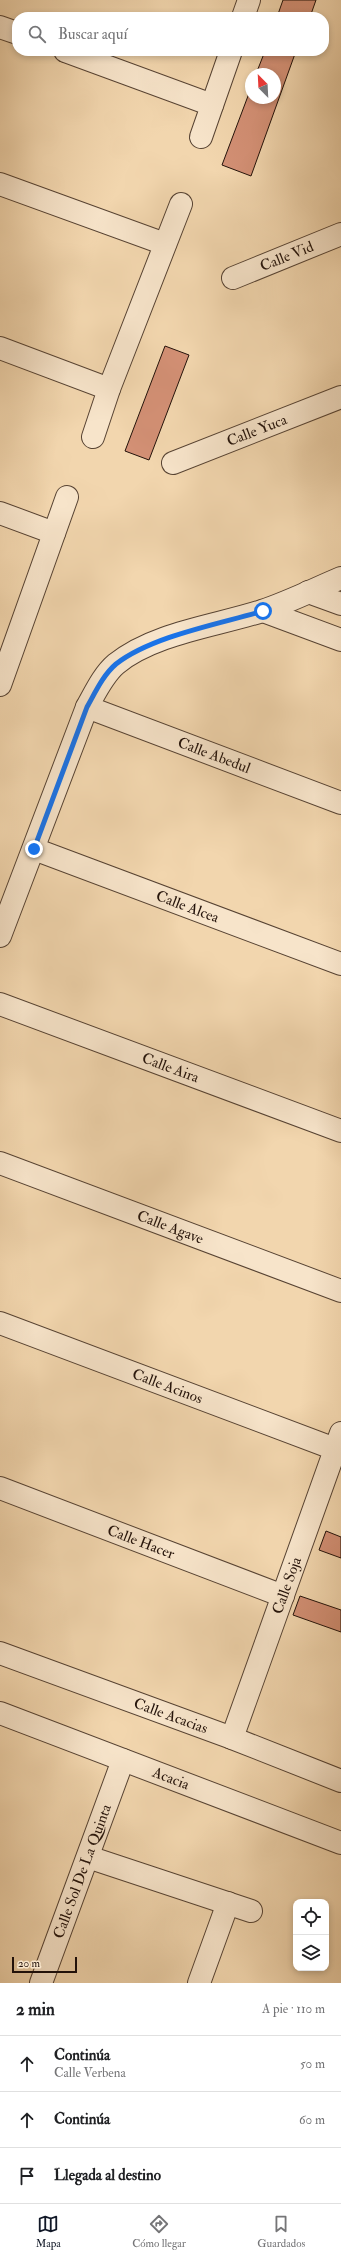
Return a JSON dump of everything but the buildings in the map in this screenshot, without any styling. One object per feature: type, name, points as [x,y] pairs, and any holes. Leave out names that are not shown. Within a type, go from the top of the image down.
[{"type":"street","points":[[246,12],[250,0]]},
{"type":"street","points":[[0,27],[12,31]]},
{"type":"street","points":[[79,56],[212,105]]},
{"type":"street","points":[[201,137],[230,56]]},
{"type":"street","points":[[0,184],[165,244]]},
{"type":"street","points":[[93,437],[108,389],[181,204]]},
{"type":"street","name":"Calle Vid","points":[[233,278],[341,234]]},
{"type":"street","points":[[0,348],[108,389]]},
{"type":"street","name":"Calle Yuca","points":[[174,463],[341,397]]},
{"type":"street","points":[[2,674],[67,497]]},
{"type":"street","points":[[0,513],[54,534]]},
{"type":"street","points":[[0,936],[87,707],[97,688],[115,665],[138,650],[166,639],[263,611],[341,578]]},
{"type":"street","points":[[308,592],[341,604]]},
{"type":"street","points":[[263,611],[341,640]]},
{"type":"street","name":"Calle Abedul","points":[[87,707],[341,802]]},
{"type":"street","name":"Calle Alcea","points":[[34,849],[341,964]]},
{"type":"street","name":"Calle Aira","points":[[0,1004],[341,1131]]},
{"type":"street","name":"Calle Agave","points":[[0,1163],[341,1292]]},
{"type":"street","name":"Calle Acinos","points":[[0,1323],[338,1441]]},
{"type":"street","name":"Calle Soja","points":[[232,1738],[338,1441]]},
{"type":"street","name":"Calle Hacer","points":[[0,1488],[282,1596]]},
{"type":"street","name":"Calle Acacias","points":[[0,1653],[232,1738],[341,1781]]},
{"type":"street","name":"Acacia","points":[[0,1713],[341,1843]]},
{"type":"street","name":"Calle Sol De La Quinta","points":[[41,1983],[123,1760]]},
{"type":"street","points":[[88,1857],[251,1911]]},
{"type":"street","points":[[199,1983],[228,1903]]},
{"type":"route","points":[[34,849],[87,707],[97,688],[115,665],[138,650],[166,639],[263,611]]}]
